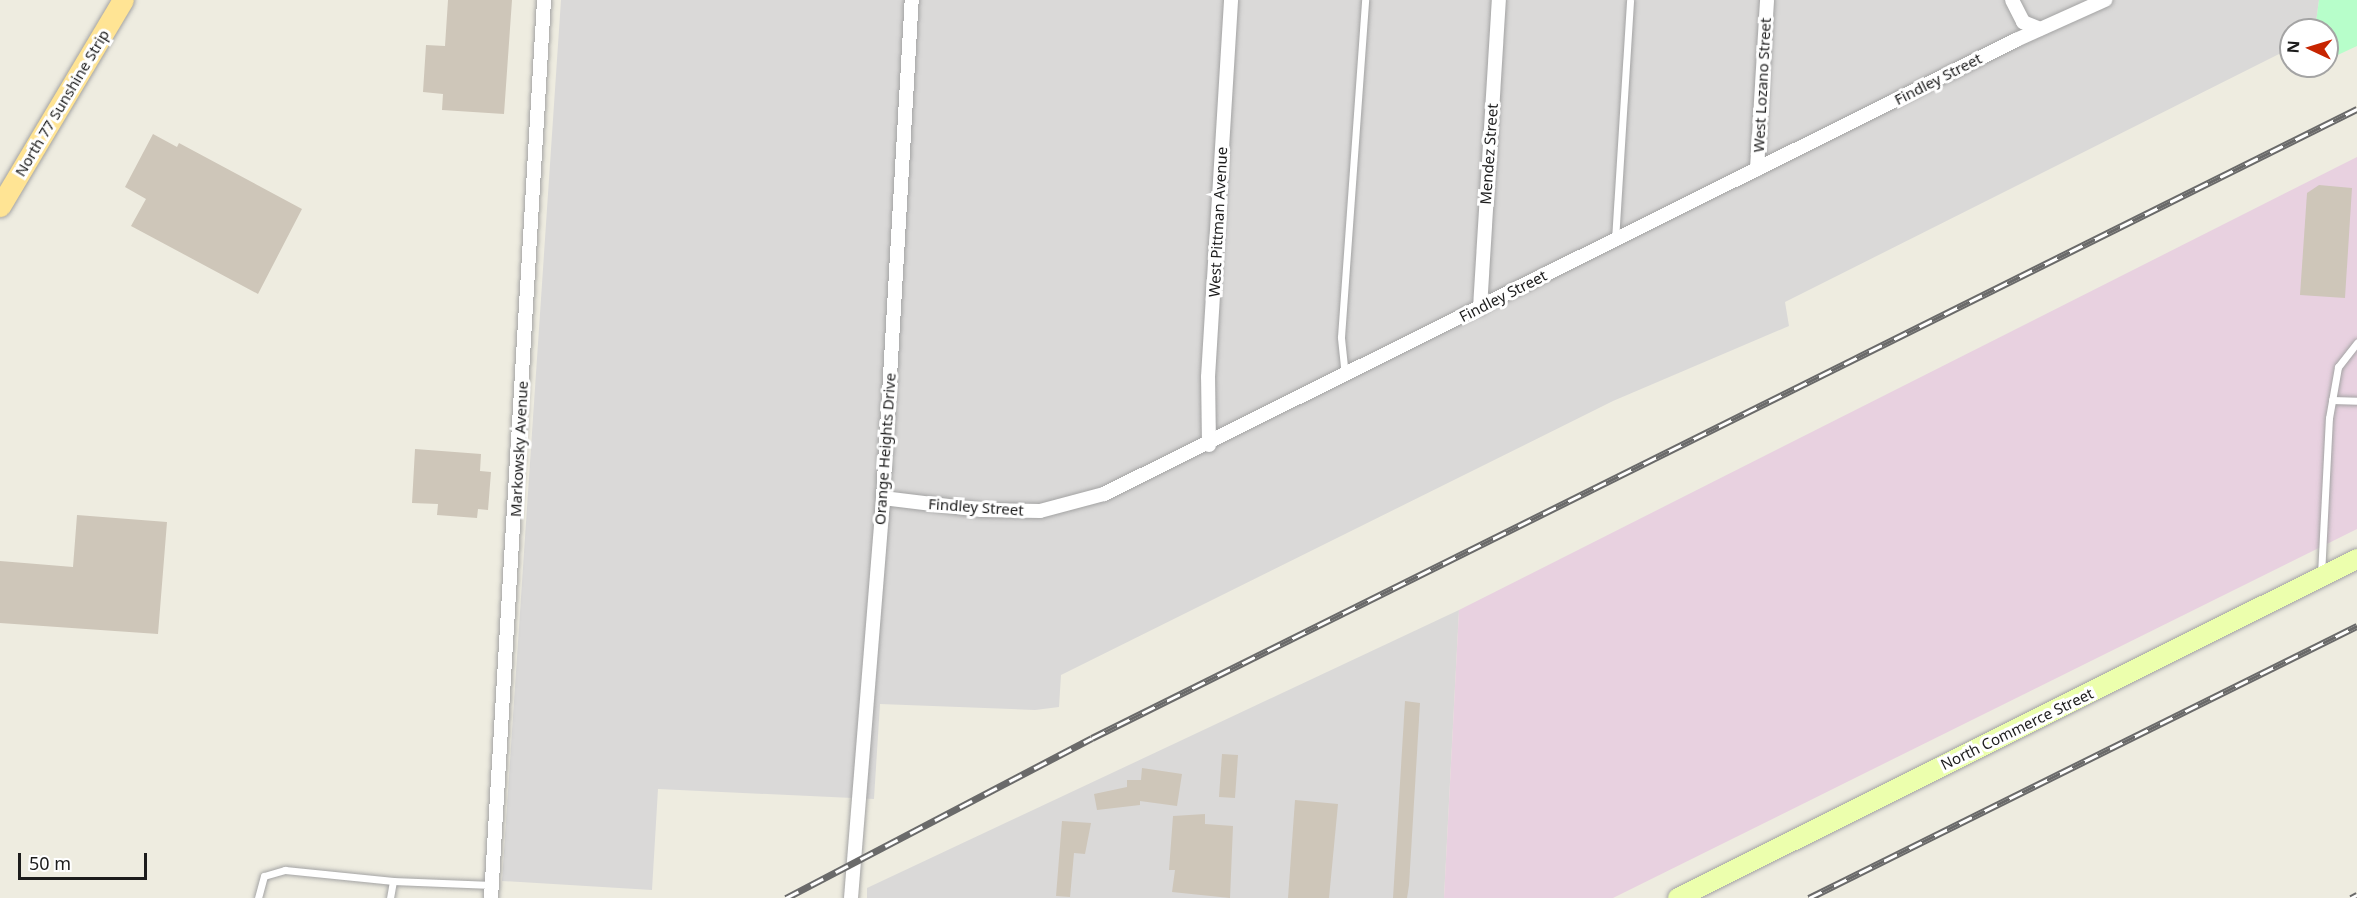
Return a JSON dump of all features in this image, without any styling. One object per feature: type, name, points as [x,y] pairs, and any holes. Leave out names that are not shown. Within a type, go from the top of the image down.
[{"type":"main road","name":"North 77 Sunshine Strip","points":[[0,206],[123,0]]},
{"type":"main road","name":"North Commerce Street","points":[[1678,898],[2357,559]]},
{"type":"street","name":"Markowsky Avenue","points":[[492,892],[544,0]]},
{"type":"street","name":"Orange Heights Drive","points":[[851,898],[882,498],[912,0]]},
{"type":"street","name":"West Pittman Avenue","points":[[1209,445],[1208,377],[1231,0]]},
{"type":"street","name":"Mendez Street","points":[[1479,308],[1499,0]]},
{"type":"street","name":"West Lozano Street","points":[[1757,169],[1767,0]]},
{"type":"street","points":[[2013,0],[2023,22],[2040,29]]},
{"type":"street","name":"Findley Street","points":[[882,498],[981,510],[1040,512],[1104,494],[1209,445],[2040,29],[2105,0]]},
{"type":"lane","points":[[1345,376],[1341,337],[1365,0]]},
{"type":"lane","points":[[1615,240],[1630,0]]},
{"type":"lane","points":[[2321,577],[2332,400],[2338,366],[2357,343]]},
{"type":"lane","points":[[2332,400],[2357,401]]},
{"type":"lane","points":[[258,898],[264,876],[285,870],[492,892]]},
{"type":"lane","points":[[390,898],[393,880]]},
{"type":"shaded area","points":[[561,0],[2319,0],[2317,18],[2279,18],[2279,54],[1785,302],[1789,326],[1613,401],[1061,675],[1059,707],[1035,710],[880,704],[874,799],[658,789],[652,890],[502,881]]},
{"type":"shaded area","points":[[2357,157],[2357,529],[1613,898],[1444,898],[1459,610]]},
{"type":"shaded area","points":[[1459,610],[1444,898],[867,898],[867,888]]},
{"type":"green space","points":[[2319,0],[2357,0],[2357,46],[2339,54],[2339,18],[2317,18]]},
{"type":"building","points":[[448,0],[512,0],[504,114],[442,110],[443,94],[423,92],[426,45],[445,46]]},
{"type":"building","points":[[153,134],[177,147],[179,143],[302,209],[258,294],[131,226],[146,199],[125,187]]},
{"type":"building","points":[[2319,185],[2352,188],[2345,298],[2300,295],[2307,193]]},
{"type":"building","points":[[415,449],[481,454],[480,471],[491,472],[488,510],[478,509],[477,518],[437,515],[438,504],[412,503]]},
{"type":"building","points":[[77,515],[167,522],[158,634],[0,623],[0,561],[73,567]]},
{"type":"building","points":[[1405,701],[1420,703],[1409,885],[1407,898],[1393,898]]},
{"type":"building","points":[[1222,754],[1238,755],[1235,798],[1219,797]]},
{"type":"building","points":[[1142,768],[1182,774],[1177,806],[1140,801],[1140,805],[1097,810],[1094,794],[1127,787],[1127,780],[1141,780]]},
{"type":"building","points":[[1295,800],[1338,804],[1329,898],[1288,898]]},
{"type":"building","points":[[1205,814],[1205,824],[1233,826],[1230,898],[1172,892],[1175,870],[1169,870],[1173,816]]},
{"type":"building","points":[[1062,821],[1091,823],[1085,854],[1074,853],[1070,897],[1056,896]]},
{"type":"railway","points":[[786,898],[1092,738],[2357,109]]},
{"type":"railway","points":[[1809,898],[2357,626]]},
{"type":"railway","points":[[2351,898],[2357,895]]}]
